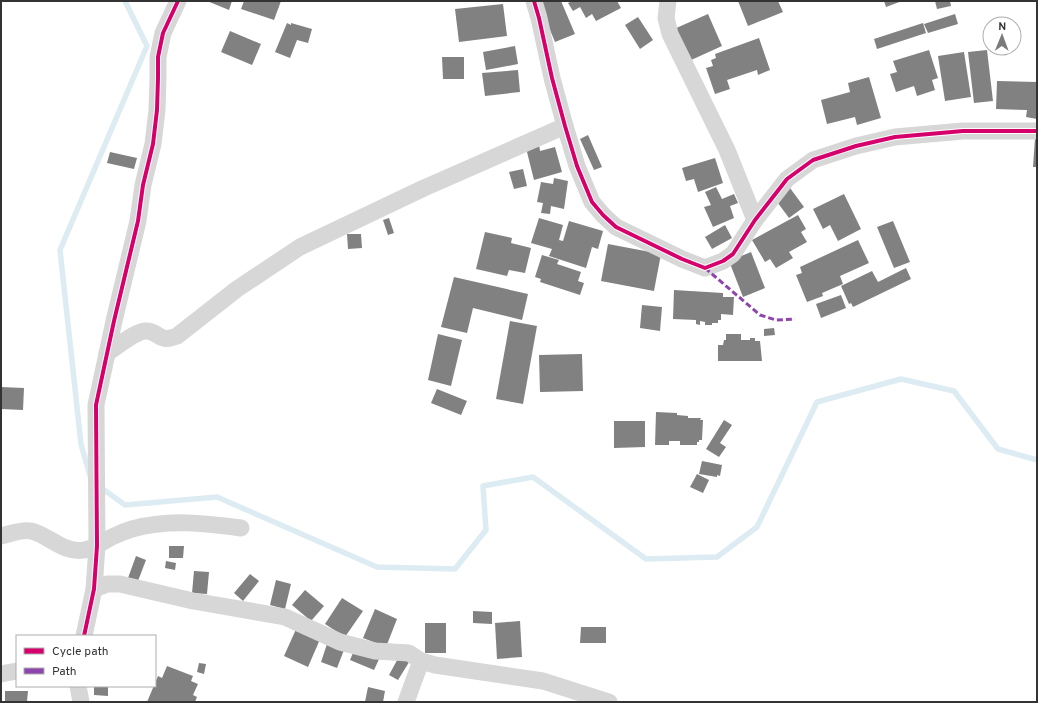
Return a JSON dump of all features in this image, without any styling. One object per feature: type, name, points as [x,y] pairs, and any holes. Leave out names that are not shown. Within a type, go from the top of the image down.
[{"type":"street","points":[[84,635],[94,588],[97,546],[96,405],[138,221],[143,185],[153,144],[157,110],[158,57],[163,33],[178,1]]},
{"type":"street","points":[[534,1],[565,126],[577,166],[592,202],[602,215],[616,227],[682,259],[705,268],[723,261],[733,254],[755,220],[787,179],[813,160],[856,146],[895,137],[963,131],[1037,132]]},
{"type":"street","points":[[668,1],[666,18],[670,34],[727,150],[755,220]]},
{"type":"street","points":[[107,353],[136,334],[146,331],[152,332],[164,339],[170,339],[177,336],[236,289],[300,247],[424,188],[565,126]]},
{"type":"street","points":[[1,536],[30,530],[66,548],[84,550],[97,546],[112,537],[131,529],[148,526],[196,522],[240,528]]},
{"type":"street","points":[[94,588],[107,584],[120,584],[193,601],[285,617],[340,642],[374,651],[409,653],[421,661],[435,665],[543,681],[609,702]]},
{"type":"street","points":[[406,702],[421,661]]},
{"type":"street","points":[[1,674],[16,671]]},
{"type":"street","points":[[78,687],[81,702]]},
{"type":"building","points":[[207,1],[232,1],[229,10]]},
{"type":"building","points":[[244,1],[281,1],[274,20],[241,9]]},
{"type":"building","points":[[544,1],[561,1],[575,34],[555,42],[539,3]]},
{"type":"building","points":[[572,1],[617,1],[621,8],[596,21],[592,14],[586,18],[580,7],[573,11],[568,3]]},
{"type":"building","points":[[738,1],[778,1],[783,12],[748,26]]},
{"type":"building","points":[[884,1],[902,1],[886,7]]},
{"type":"building","points":[[935,1],[950,1],[951,6],[937,9]]},
{"type":"building","points":[[503,4],[507,36],[459,42],[455,9]]},
{"type":"building","points":[[708,14],[722,46],[689,61],[674,29]]},
{"type":"building","points":[[955,14],[958,24],[928,33],[924,24]]},
{"type":"building","points":[[638,17],[653,40],[640,49],[625,25]]},
{"type":"building","points":[[287,23],[312,29],[308,43],[297,40],[290,58],[275,52]]},
{"type":"building","points":[[923,23],[926,33],[877,49],[874,39]]},
{"type":"building","points":[[230,31],[261,44],[252,65],[221,52]]},
{"type":"building","points":[[759,38],[770,70],[758,75],[757,70],[727,80],[730,89],[715,94],[706,68],[713,66],[711,60],[716,58],[715,54]]},
{"type":"building","points":[[515,46],[518,64],[486,70],[483,52]]},
{"type":"building","points":[[929,50],[938,78],[932,80],[935,90],[917,96],[914,86],[896,92],[890,74],[897,72],[893,61]]},
{"type":"building","points":[[982,51],[982,56],[988,56],[993,101],[974,103],[968,52]]},
{"type":"building","points":[[964,52],[971,97],[945,101],[938,56]]},
{"type":"building","points":[[442,57],[464,57],[464,79],[443,79]]},
{"type":"building","points":[[518,70],[520,92],[485,96],[482,73]]},
{"type":"building","points":[[869,77],[881,118],[857,125],[855,117],[827,124],[821,100],[850,92],[848,83]]},
{"type":"building","points":[[997,81],[1037,82],[1037,119],[1026,117],[1027,110],[996,109]]},
{"type":"building","points":[[588,135],[602,167],[594,170],[580,139]]},
{"type":"building","points":[[1035,138],[1037,138],[1037,167],[1033,167]]},
{"type":"building","points":[[539,144],[540,151],[555,147],[562,172],[534,180],[526,148]]},
{"type":"building","points":[[110,152],[137,158],[134,169],[107,163]]},
{"type":"building","points":[[715,158],[723,183],[698,192],[694,179],[686,181],[682,168]]},
{"type":"building","points":[[523,169],[527,186],[514,189],[509,172]]},
{"type":"building","points":[[554,178],[568,181],[564,209],[551,206],[550,214],[541,213],[543,203],[537,202],[541,182],[553,184]]},
{"type":"building","points":[[716,187],[722,199],[734,194],[738,203],[730,206],[734,218],[713,227],[704,207],[711,205],[705,192]]},
{"type":"building","points":[[790,188],[804,207],[789,218],[775,199]]},
{"type":"building","points":[[844,194],[861,229],[838,241],[830,225],[823,229],[813,209]]},
{"type":"building","points":[[798,215],[806,229],[801,232],[807,242],[789,252],[793,258],[776,268],[770,259],[765,262],[752,240]]},
{"type":"building","points":[[389,218],[394,233],[388,235],[383,220]]},
{"type":"building","points":[[539,218],[563,225],[559,240],[563,241],[569,221],[603,231],[598,249],[592,247],[586,268],[549,256],[552,249],[531,243]]},
{"type":"building","points":[[893,221],[910,262],[894,268],[877,227]]},
{"type":"building","points":[[725,225],[732,238],[712,249],[705,237]]},
{"type":"building","points":[[485,232],[512,238],[511,243],[531,248],[525,273],[509,270],[507,276],[476,269]]},
{"type":"building","points":[[347,234],[361,234],[362,248],[348,249]]},
{"type":"building","points":[[858,240],[869,263],[840,276],[843,284],[822,293],[823,296],[807,302],[796,275],[802,273],[800,267]]},
{"type":"building","points":[[608,244],[661,254],[654,291],[601,281]]},
{"type":"building","points":[[751,252],[765,288],[743,297],[729,261]]},
{"type":"building","points":[[542,255],[559,260],[557,264],[581,272],[578,281],[584,283],[580,295],[540,282],[541,279],[535,277]]},
{"type":"building","points":[[906,268],[911,279],[853,307],[851,303],[849,304],[841,286],[872,271],[878,282]]},
{"type":"building","points":[[454,277],[528,294],[522,320],[473,308],[467,333],[441,327]]},
{"type":"building","points":[[674,290],[723,293],[723,297],[734,297],[733,315],[721,314],[721,320],[718,320],[718,323],[712,323],[712,325],[705,325],[705,322],[700,321],[700,325],[696,324],[696,320],[673,319]]},
{"type":"building","points":[[841,295],[846,308],[821,318],[816,304]]},
{"type":"building","points":[[642,305],[662,307],[660,331],[640,328]]},
{"type":"building","points":[[510,321],[537,326],[523,404],[496,399]]},
{"type":"building","points":[[774,328],[775,335],[764,336],[764,329]]},
{"type":"building","points":[[438,334],[462,340],[451,386],[428,380]]},
{"type":"building","points":[[726,334],[741,334],[741,340],[750,340],[750,338],[755,338],[755,341],[760,341],[762,361],[718,361],[718,345],[723,345],[724,340],[726,340]]},
{"type":"building","points":[[582,354],[583,391],[540,392],[539,355]]},
{"type":"building","points":[[1,387],[24,388],[23,410],[1,409]]},
{"type":"building","points":[[437,389],[467,401],[461,415],[431,403]]},
{"type":"building","points":[[656,412],[677,413],[677,415],[688,416],[688,418],[701,418],[700,420],[703,420],[702,440],[697,442],[697,445],[680,445],[680,441],[669,441],[669,445],[655,445]]},
{"type":"building","points":[[724,420],[732,425],[720,443],[726,447],[719,457],[706,449]]},
{"type":"building","points":[[614,421],[645,421],[645,447],[614,448]]},
{"type":"building","points":[[702,461],[722,465],[720,476],[717,475],[717,477],[699,474]]},
{"type":"building","points":[[697,474],[709,480],[703,493],[690,487]]},
{"type":"building","points":[[169,546],[184,546],[183,558],[169,558]]},
{"type":"building","points":[[136,556],[146,560],[138,581],[128,578]]},
{"type":"building","points":[[166,561],[176,563],[175,570],[165,568]]},
{"type":"building","points":[[194,571],[209,572],[207,594],[192,593]]},
{"type":"building","points":[[250,574],[259,581],[243,601],[234,593]]},
{"type":"building","points":[[276,580],[291,584],[285,609],[270,605]]},
{"type":"building","points":[[305,590],[324,606],[311,621],[292,605]]},
{"type":"building","points":[[342,598],[363,611],[345,637],[325,624]]},
{"type":"building","points":[[375,609],[397,619],[386,647],[363,638]]},
{"type":"building","points":[[473,611],[492,612],[492,624],[473,623]]},
{"type":"building","points":[[520,621],[522,657],[497,659],[495,623]]},
{"type":"building","points":[[425,623],[446,623],[446,653],[425,653]]},
{"type":"building","points":[[297,627],[321,637],[308,667],[284,656]]},
{"type":"building","points":[[581,627],[606,627],[606,643],[580,643]]},
{"type":"building","points":[[327,644],[344,650],[337,668],[321,662]]},
{"type":"building","points":[[356,646],[380,657],[374,670],[350,660]]},
{"type":"building","points":[[401,653],[411,659],[398,680],[389,675]]},
{"type":"building","points":[[199,663],[206,664],[204,674],[197,672]]},
{"type":"building","points":[[167,666],[193,676],[191,681],[198,684],[193,695],[197,697],[195,702],[147,702],[153,687],[156,687],[158,676],[162,678]]},
{"type":"building","points":[[94,687],[108,687],[108,696],[94,695]]},
{"type":"building","points":[[368,687],[385,691],[383,702],[365,702]]},
{"type":"building","points":[[5,691],[28,691],[27,702],[5,701]]},
{"type":"waterway","points":[[90,476],[81,444],[60,250],[147,46],[125,1]]},
{"type":"waterway","points":[[100,487],[125,505],[217,497],[377,567],[455,569],[486,530],[483,486],[533,477],[646,559],[717,557],[757,527],[817,402],[901,379],[954,391],[998,449],[1037,460]]},
{"type":"marked path","points":[[705,268],[760,315],[776,320],[795,319]]},
{"type":"cycle path","points":[[84,635],[94,589],[97,546],[96,405],[138,221],[143,185],[153,144],[157,110],[158,57],[163,33],[178,1]]},
{"type":"cycle path","points":[[534,1],[565,126],[577,166],[592,202],[616,227],[682,259],[705,268],[723,261],[733,254],[755,220],[787,179],[813,160],[856,146],[895,137],[963,131],[1037,131]]}]
